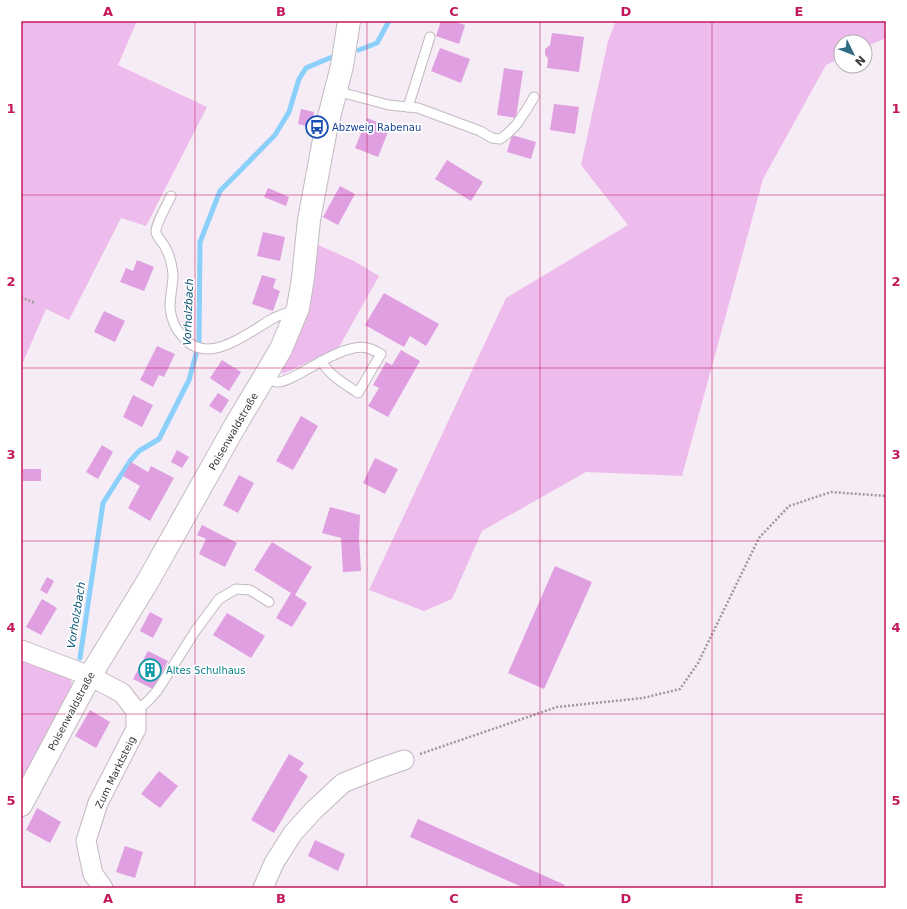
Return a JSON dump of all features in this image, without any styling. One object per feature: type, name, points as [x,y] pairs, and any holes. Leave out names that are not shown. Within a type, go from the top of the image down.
[{"type":"street","name":"Poisenwaldstraße","points":[[21,805],[79,672],[148,581],[235,426],[281,349],[298,308],[303,278],[310,212],[326,129],[342,66],[349,21]]},
{"type":"street","points":[[21,650],[79,672],[122,694],[136,711]]},
{"type":"street","name":"Zum Marktsteig","points":[[103,888],[93,874],[86,841],[98,803],[136,728],[136,711]]},
{"type":"street","points":[[263,888],[274,862],[293,834],[314,810],[343,783],[404,760]]},
{"type":"lane","points":[[408,107],[430,37]]},
{"type":"lane","points":[[336,91],[389,105],[418,108],[480,131],[492,138],[500,138],[507,134],[516,125],[534,97]]},
{"type":"lane","points":[[171,196],[157,224],[156,231],[158,237],[165,246],[173,272],[170,307],[174,324],[188,343],[201,349],[209,350],[220,347],[234,342],[274,318],[298,308]]},
{"type":"lane","points":[[265,376],[274,382],[281,382],[334,354],[359,347],[367,347],[381,354],[358,393],[334,376],[321,361]]},
{"type":"lane","points":[[136,711],[157,691],[196,630],[219,598],[236,589],[250,590],[269,602]]},
{"type":"path","points":[[21,297],[35,303]]},
{"type":"path","points":[[404,760],[557,707],[643,698],[680,689],[698,663],[759,538],[789,506],[831,492],[886,496]]},
{"type":"shaded area","points":[[21,21],[137,21],[118,65],[207,107],[146,226],[121,218],[69,320],[46,309],[21,367]]},
{"type":"shaded area","points":[[616,21],[886,21],[886,38],[873,44],[873,34],[833,34],[833,62],[826,65],[763,179],[682,476],[586,472],[482,531],[452,599],[424,611],[369,590],[506,298],[628,225],[581,165],[608,41]]},
{"type":"shaded area","points":[[318,245],[354,261],[379,276],[339,347],[283,374],[280,367],[312,289]]},
{"type":"shaded area","points":[[21,658],[66,674],[72,682],[70,692],[21,787]]},
{"type":"building","points":[[441,21],[453,21],[465,25],[459,44],[436,36]]},
{"type":"building","points":[[552,33],[584,37],[579,72],[547,68],[548,59],[545,54],[545,49],[550,45]]},
{"type":"building","points":[[440,48],[470,59],[461,83],[431,71]]},
{"type":"building","points":[[504,68],[523,71],[516,118],[497,115]]},
{"type":"building","points":[[554,104],[579,107],[575,134],[550,130]]},
{"type":"building","points":[[301,109],[314,112],[311,127],[298,124]]},
{"type":"building","points":[[367,118],[390,127],[378,157],[355,148]]},
{"type":"building","points":[[512,135],[536,142],[531,159],[507,152]]},
{"type":"building","points":[[447,160],[483,182],[471,201],[435,179]]},
{"type":"building","points":[[340,186],[355,194],[338,225],[323,217]]},
{"type":"building","points":[[268,188],[289,197],[286,206],[264,197]]},
{"type":"building","points":[[263,232],[285,237],[280,261],[257,256]]},
{"type":"building","points":[[137,260],[154,267],[144,291],[120,282],[126,268],[133,271]]},
{"type":"building","points":[[262,275],[276,279],[273,288],[280,291],[273,311],[252,304]]},
{"type":"building","points":[[384,293],[439,324],[426,346],[410,336],[404,347],[365,325]]},
{"type":"building","points":[[104,311],[125,321],[115,342],[94,332]]},
{"type":"building","points":[[157,346],[175,354],[164,377],[159,375],[153,387],[140,380]]},
{"type":"building","points":[[401,350],[420,361],[388,417],[368,406],[379,388],[373,385],[386,362],[392,365]]},
{"type":"building","points":[[222,360],[241,372],[229,391],[210,378]]},
{"type":"building","points":[[218,393],[229,400],[221,413],[209,406]]},
{"type":"building","points":[[133,395],[153,405],[142,427],[123,417]]},
{"type":"building","points":[[301,416],[318,426],[293,470],[276,461]]},
{"type":"building","points":[[102,445],[113,452],[98,479],[86,472]]},
{"type":"building","points":[[177,450],[189,457],[182,468],[171,462]]},
{"type":"building","points":[[375,458],[398,469],[385,494],[363,483]]},
{"type":"building","points":[[131,462],[148,472],[151,466],[174,478],[150,521],[128,508],[140,486],[123,476]]},
{"type":"building","points":[[23,469],[41,469],[41,481],[23,481]]},
{"type":"building","points":[[239,475],[254,483],[238,513],[223,505]]},
{"type":"building","points":[[330,507],[360,515],[359,539],[361,571],[343,572],[341,538],[322,533]]},
{"type":"building","points":[[202,525],[237,543],[225,567],[199,554],[206,539],[197,535]]},
{"type":"building","points":[[272,542],[312,567],[295,595],[307,603],[292,627],[276,618],[291,593],[254,570]]},
{"type":"building","points":[[555,566],[592,582],[544,689],[508,673]]},
{"type":"building","points":[[47,577],[54,581],[47,594],[40,590]]},
{"type":"building","points":[[42,599],[57,608],[41,635],[26,627]]},
{"type":"building","points":[[150,612],[163,619],[153,638],[140,631]]},
{"type":"building","points":[[227,613],[265,636],[251,658],[213,635]]},
{"type":"building","name":"Altes Schulhaus","points":[[148,651],[168,661],[153,689],[133,679]]},
{"type":"building","points":[[90,710],[110,722],[96,748],[75,736]]},
{"type":"building","points":[[289,754],[304,763],[299,770],[308,776],[274,833],[251,820]]},
{"type":"building","points":[[159,771],[178,786],[160,808],[141,794]]},
{"type":"building","points":[[37,808],[61,822],[50,843],[26,830]]},
{"type":"building","points":[[418,819],[565,885],[563,888],[524,888],[410,837]]},
{"type":"building","points":[[315,840],[345,854],[338,871],[308,856]]},
{"type":"building","points":[[125,846],[143,852],[135,878],[116,872]]},
{"type":"waterway","name":"Vorholzbach","points":[[359,50],[377,43],[389,21]]},
{"type":"waterway","name":"Vorholzbach","points":[[80,658],[103,503],[130,461],[139,451],[159,439],[189,380],[199,343],[200,242],[220,191],[275,135],[289,112],[299,79],[306,68],[332,57]]},
{"type":"place","name":"Abzweig Rabenau","points":[[317,127]]},
{"type":"place","name":"Altes Schulhaus","points":[[150,670]]}]
